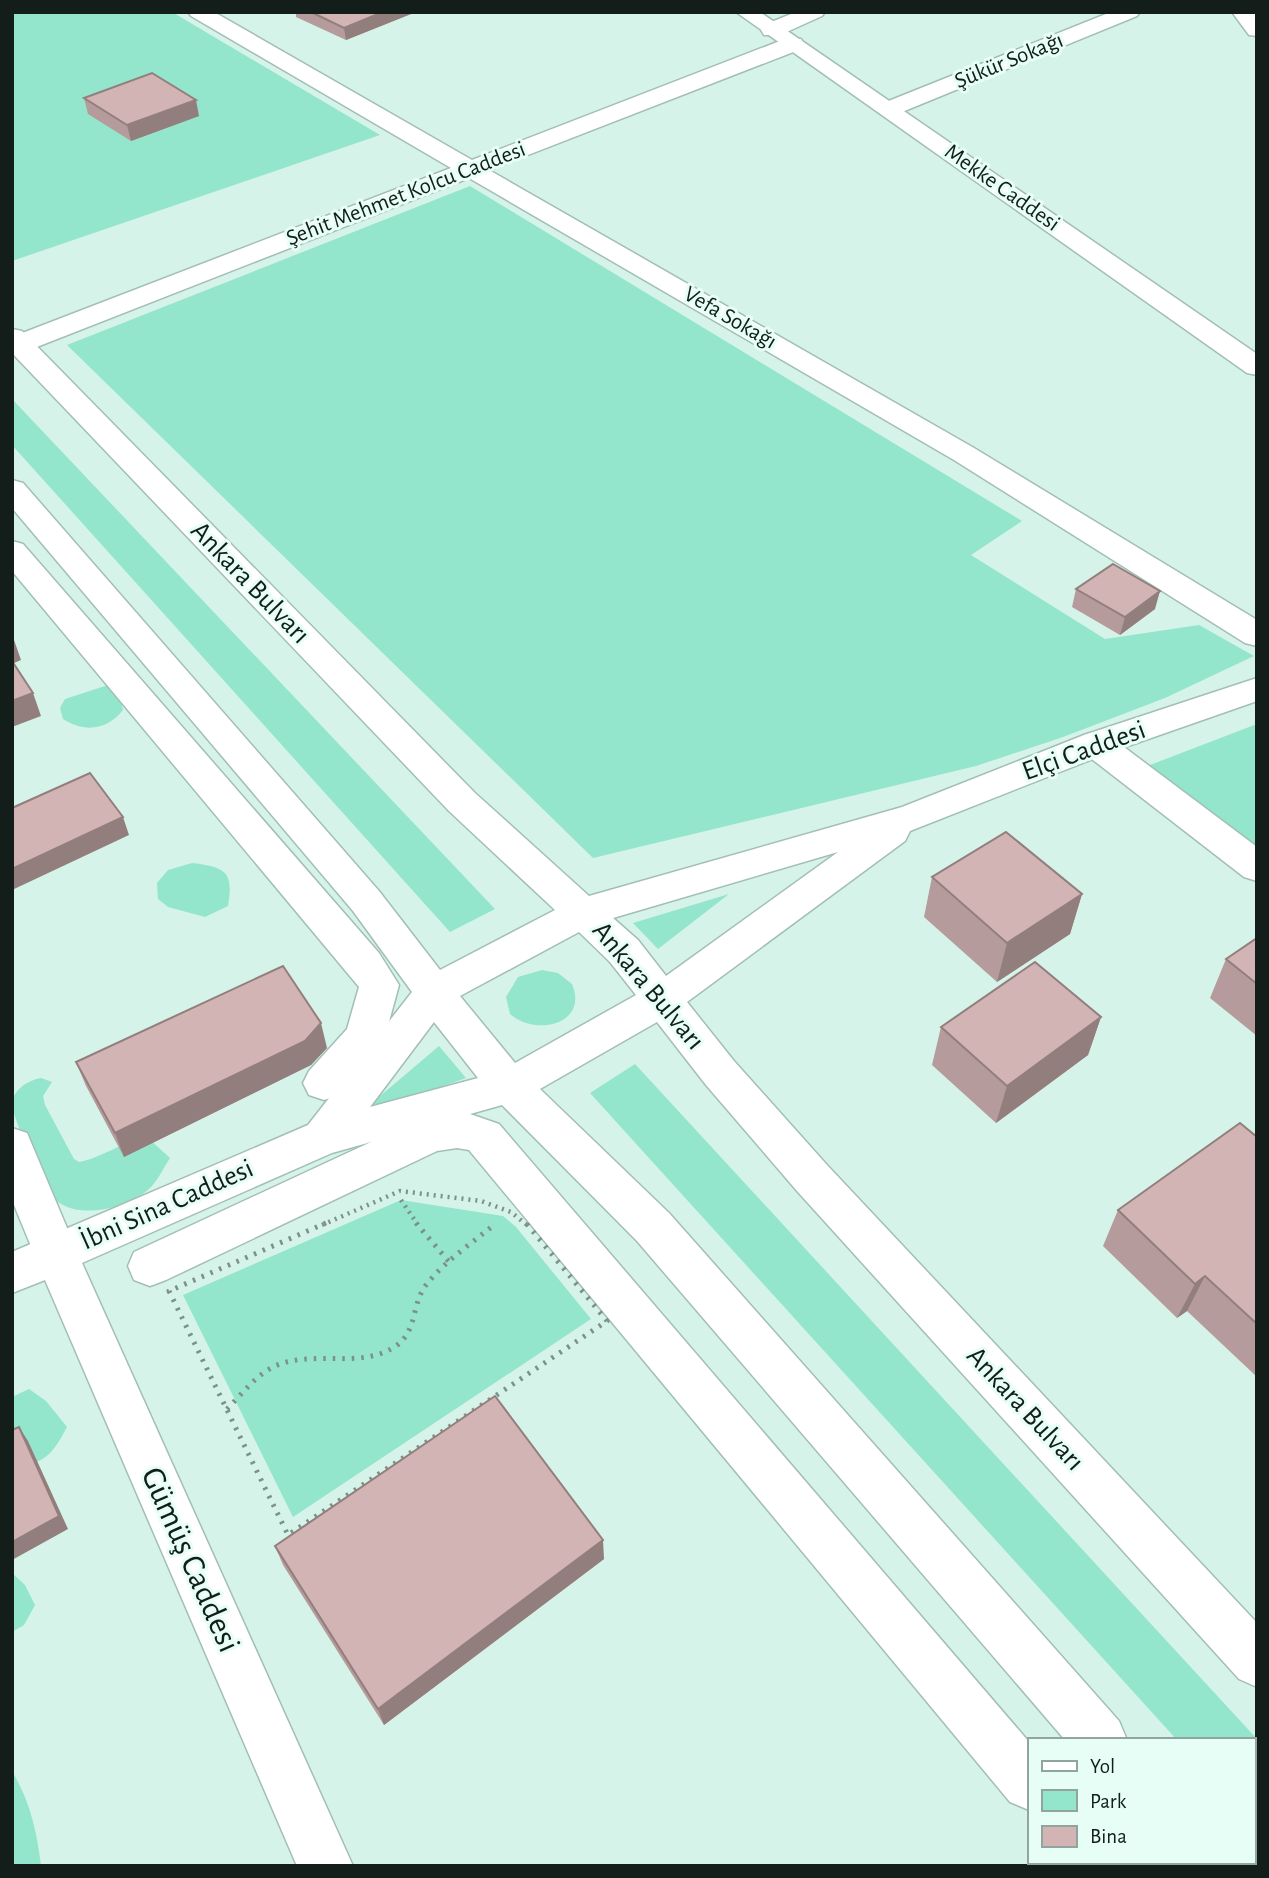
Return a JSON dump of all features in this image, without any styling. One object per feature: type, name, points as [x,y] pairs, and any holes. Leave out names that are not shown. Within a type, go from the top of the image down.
[{"type":"street","name":"Vefa Sokağı","points":[[198,12],[964,454],[1257,635]]},
{"type":"street","name":"Mekke Caddesi","points":[[746,12],[1257,367]]},
{"type":"street","points":[[772,30],[815,12]]},
{"type":"street","name":"Şükür Sokağı","points":[[889,109],[1130,12]]},
{"type":"street","points":[[1242,12],[1257,30]]},
{"type":"street","name":"Şehit Mehmet Kolcu Caddesi","points":[[16,341],[793,44]]},
{"type":"street","name":"Ankara Bulvarı","points":[[16,341],[462,802],[624,951],[720,1073],[812,1178],[1257,1661]]},
{"type":"street","points":[[12,489],[357,890],[470,1040],[510,1086],[653,1227],[1098,1738]]},
{"type":"street","points":[[12,551],[365,964],[379,985],[369,1031],[355,1053],[324,1083]]},
{"type":"street","name":"Elçi Caddesi","points":[[435,991],[584,912],[913,817],[1096,744],[1257,689]]},
{"type":"street","points":[[1096,744],[1257,867]]},
{"type":"street","name":"Elçi Caddesi","points":[[510,1086],[663,999],[913,817]]},
{"type":"street","name":"İbni Sina Caddesi","points":[[323,1138],[435,991]]},
{"type":"street","name":"İbni Sina Caddesi","points":[[34,1263],[323,1138],[510,1086]]},
{"type":"street","points":[[150,1266],[429,1135],[455,1129],[474,1131],[484,1137],[1028,1782]]},
{"type":"street","name":"Gümüş Caddesi","points":[[12,1146],[34,1263],[325,1866]]},
{"type":"path","points":[[400,1191],[467,1199],[509,1208],[524,1221],[607,1321],[288,1535],[227,1409],[169,1291],[400,1191]]},
{"type":"path","points":[[401,1200],[426,1237],[450,1263]]},
{"type":"path","points":[[227,1409],[275,1366],[305,1359],[381,1354],[396,1346],[413,1330],[425,1287],[503,1216]]},
{"type":"green space","points":[[12,12],[172,12],[380,135],[12,261]]},
{"type":"green space","points":[[470,186],[1022,521],[971,555],[1105,639],[1199,625],[1254,656],[1165,698],[1063,737],[976,766],[593,858],[67,345]]},
{"type":"green space","points":[[12,399],[495,909],[450,932],[12,445]]},
{"type":"green space","points":[[108,685],[120,698],[123,710],[117,717],[103,725],[87,728],[63,719],[60,708],[65,699]]},
{"type":"green space","points":[[1257,724],[1257,850],[1150,765]]},
{"type":"green space","points":[[192,863],[212,866],[225,873],[230,885],[228,906],[205,917],[168,907],[158,899],[157,883],[168,870]]},
{"type":"green space","points":[[729,894],[658,949],[633,923]]},
{"type":"green space","points":[[542,970],[558,973],[572,984],[575,998],[573,1009],[567,1017],[557,1023],[533,1025],[510,1014],[506,997],[518,977]]},
{"type":"green space","points":[[439,1046],[466,1078],[378,1109],[373,1102]]},
{"type":"green space","points":[[635,1064],[1257,1739],[1257,1828],[1255,1738],[1175,1738],[590,1093]]},
{"type":"green space","points":[[41,1078],[52,1082],[43,1096],[45,1105],[74,1159],[79,1162],[88,1160],[129,1143],[149,1139],[170,1158],[152,1186],[133,1200],[107,1209],[80,1210],[58,1202],[52,1196],[24,1141],[12,1106],[14,1096],[21,1087]]},
{"type":"green space","points":[[401,1200],[503,1216],[516,1227],[591,1319],[293,1517],[183,1295]]},
{"type":"green space","points":[[29,1389],[46,1401],[67,1427],[46,1457],[12,1469],[12,1397]]},
{"type":"green space","points":[[12,1573],[25,1585],[35,1605],[24,1625],[12,1632]]},
{"type":"green space","points":[[12,1771],[32,1817],[41,1866],[12,1866]]},
{"type":"building","points":[[311,12],[383,12],[344,28]]},
{"type":"building","points":[[152,73],[196,100],[127,125],[84,98]]},
{"type":"building","points":[[1113,564],[1160,591],[1125,617],[1076,589]]},
{"type":"building","points":[[12,661],[33,693],[12,701]]},
{"type":"building","points":[[90,773],[123,817],[12,869],[12,808]]},
{"type":"building","points":[[1006,832],[1082,894],[1007,943],[932,877]]},
{"type":"building","points":[[1257,938],[1257,984],[1226,959]]},
{"type":"building","points":[[1035,962],[1101,1017],[1007,1086],[941,1027]]},
{"type":"building","points":[[283,966],[321,1023],[305,1041],[115,1133],[76,1062]]},
{"type":"building","points":[[1240,1123],[1257,1137],[1257,1324],[1205,1276],[1195,1284],[1118,1210]]},
{"type":"building","points":[[495,1396],[603,1540],[378,1709],[275,1546]]},
{"type":"building","points":[[19,1427],[59,1516],[12,1542],[12,1430]]}]
